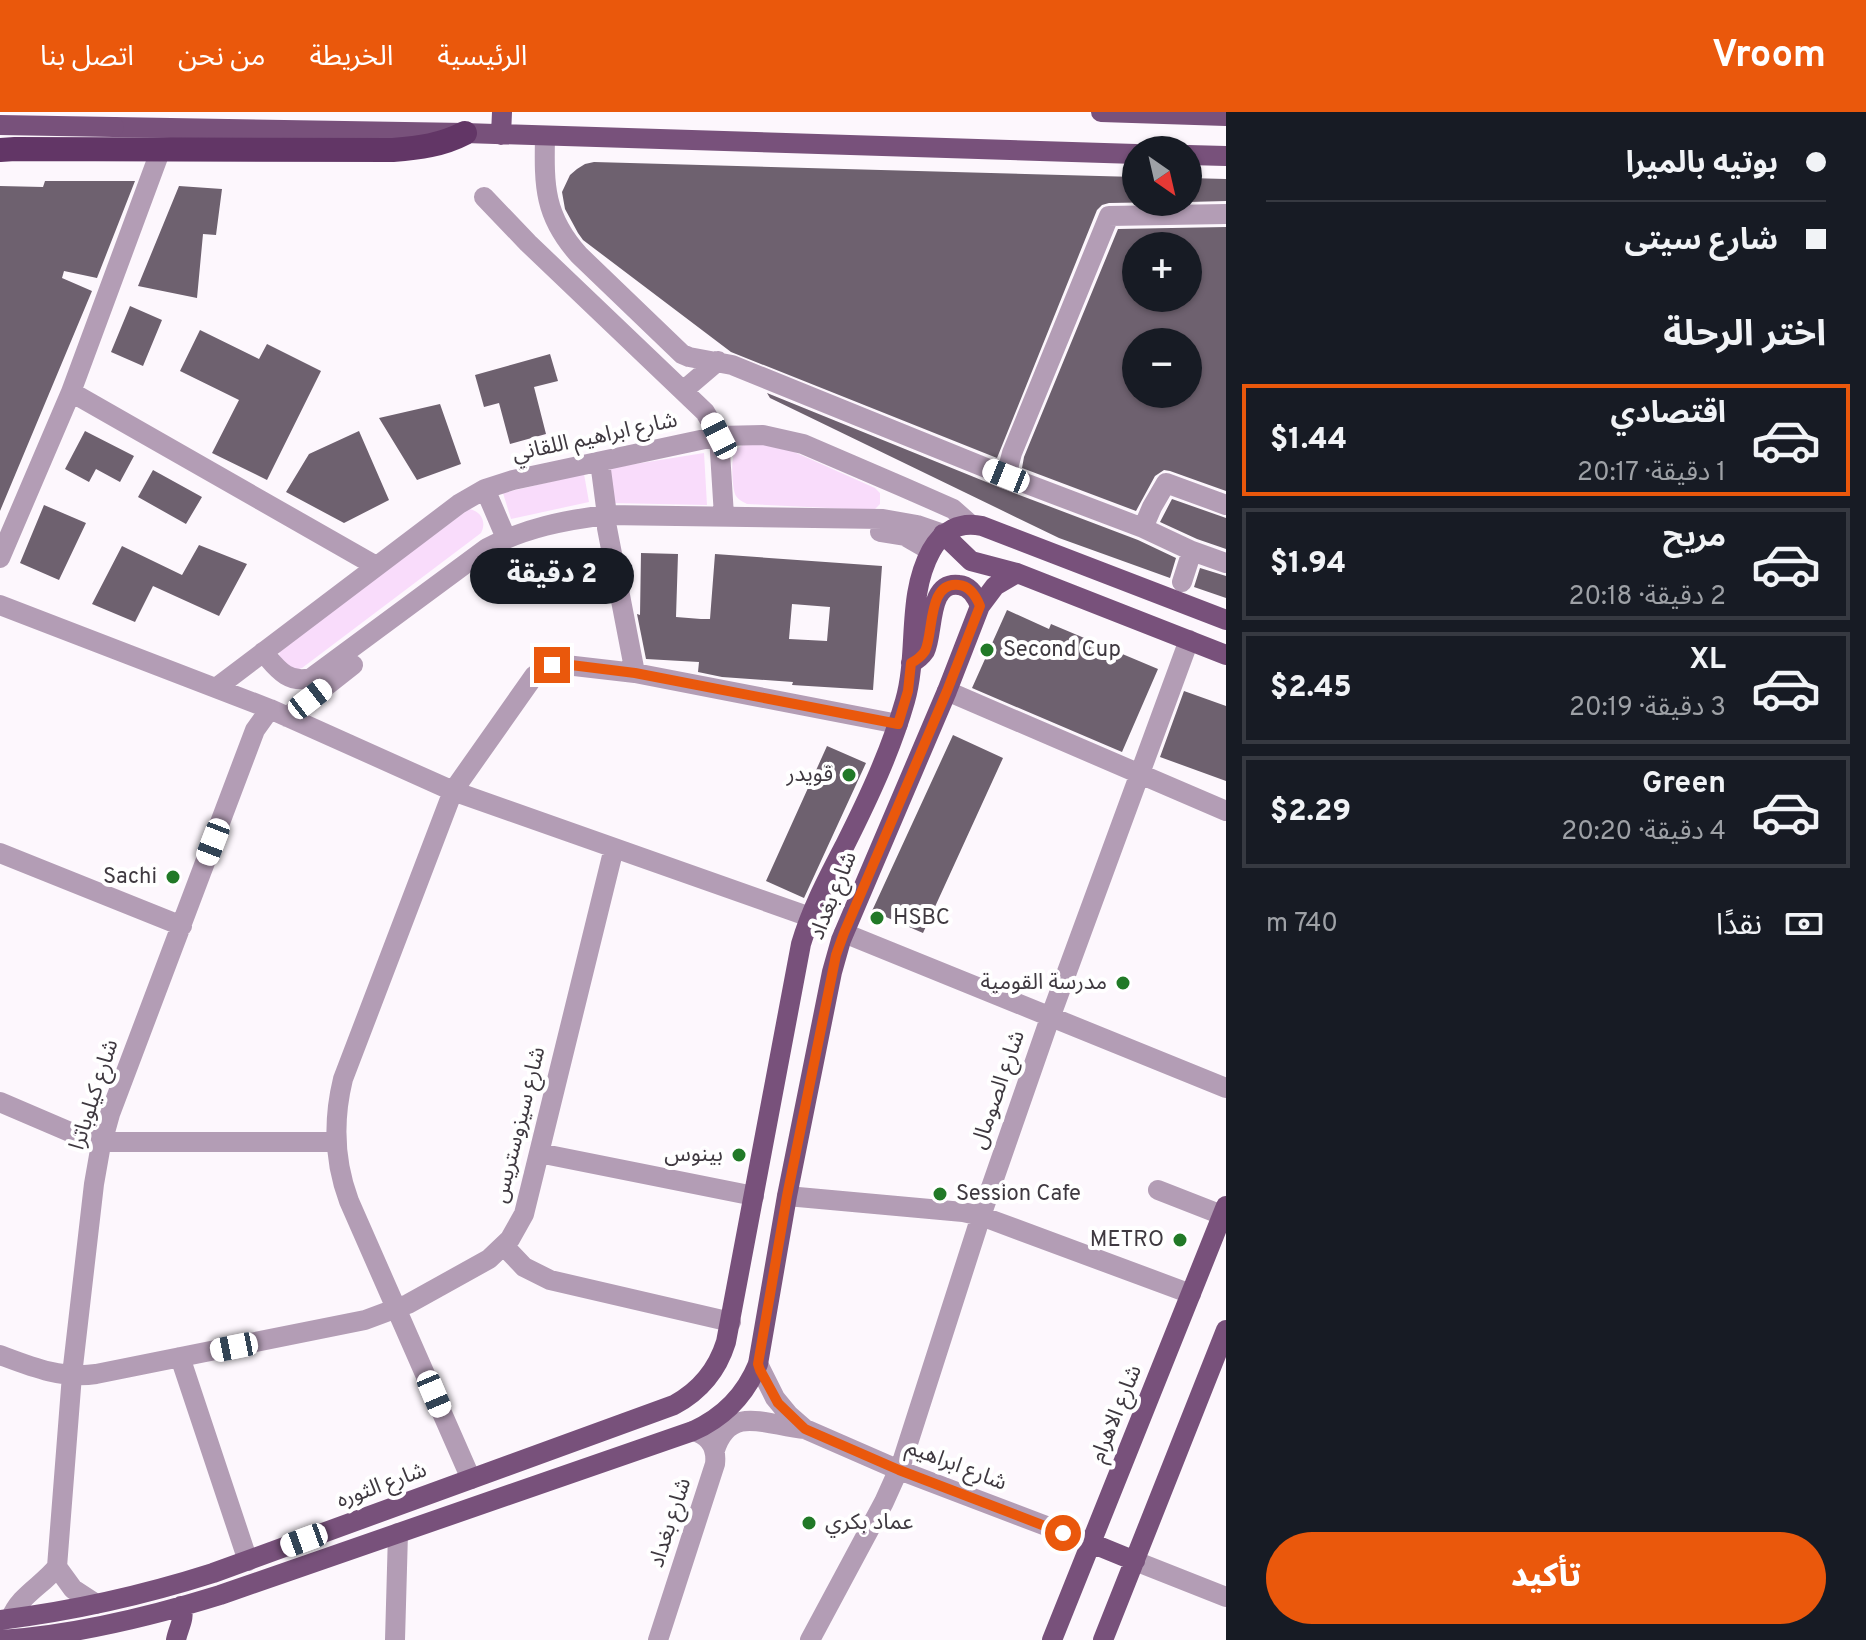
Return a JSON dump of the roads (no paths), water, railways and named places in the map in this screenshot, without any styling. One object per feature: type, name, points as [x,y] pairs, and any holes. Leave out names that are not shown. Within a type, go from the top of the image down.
[{"type":"highway","points":[[59,112],[64,149]]},
{"type":"highway","points":[[0,150],[393,150],[435,145],[465,133]]},
{"type":"main road","points":[[501,135],[502,112]]},
{"type":"main road","points":[[1101,112],[1226,116]]},
{"type":"main road","points":[[0,125],[465,133],[1122,154]]},
{"type":"main road","points":[[1202,155],[1226,156]]},
{"type":"main road","points":[[971,561],[970,549],[981,531],[979,526],[959,526],[937,543],[971,561],[1017,573],[1226,655]]},
{"type":"main road","name":"شارع ابراهيم اللقاني","points":[[979,526],[1226,620]]},
{"type":"main road","name":"شارع بغداد","points":[[731,1322],[799,952],[821,890],[864,807],[898,724],[908,691],[916,597],[937,543]]},
{"type":"main road","name":"شارع بغداد","points":[[758,1364],[787,1196],[832,972],[844,933],[980,606],[995,586],[1017,573]]},
{"type":"main road","points":[[911,663],[920,657],[926,647],[937,596],[942,590],[953,584],[965,586],[973,592],[980,606]]},
{"type":"main road","name":"شارع الاهرام","points":[[1052,1640],[1224,1210]]},
{"type":"main road","name":"شارع الثوره","points":[[5,1617],[96,1604],[175,1585],[674,1405],[700,1387],[713,1371],[723,1352],[731,1322]]},
{"type":"main road","points":[[1103,1640],[1226,1330]]},
{"type":"main road","points":[[1,1640],[43,1636],[122,1621],[220,1595],[693,1431],[733,1405],[750,1382],[758,1364]]},
{"type":"main road","points":[[1091,1543],[1135,1561]]},
{"type":"main road","points":[[176,1640],[183,1618],[181,1606]]},
{"type":"main road","points":[[43,1636],[67,1640]]},
{"type":"street","points":[[545,137],[544,182],[547,198],[569,243],[682,354],[732,365],[1226,563]]},
{"type":"street","points":[[0,558],[71,392],[161,149]]},
{"type":"street","points":[[484,197],[705,412],[719,436],[724,516]]},
{"type":"street","points":[[1006,476],[1012,453],[1109,216],[1226,214]]},
{"type":"street","points":[[684,390],[718,361]]},
{"type":"street","points":[[71,392],[376,566]]},
{"type":"street","name":"شارع ابراهيم اللقاني","points":[[216,688],[451,509],[485,489],[513,480],[719,436],[763,435],[795,441],[953,509],[979,526]]},
{"type":"street","points":[[600,462],[607,522],[635,673]]},
{"type":"street","points":[[1143,528],[1166,483],[1226,505]]},
{"type":"street","points":[[891,520],[903,487]]},
{"type":"street","points":[[485,489],[506,538]]},
{"type":"street","points":[[263,652],[288,678],[311,678],[469,560],[506,538],[548,524],[724,516],[891,520],[917,525],[937,543],[924,549],[905,536],[888,532],[662,527],[607,522],[541,538],[491,559],[278,713]]},
{"type":"street","points":[[1182,582],[1192,551]]},
{"type":"street","points":[[0,605],[278,713],[453,791],[810,917]]},
{"type":"street","name":"شارع الصومال","points":[[810,1640],[899,1470],[981,1216],[1050,1018],[1189,640]]},
{"type":"street","points":[[471,1479],[346,1193],[336,1142],[336,1114],[343,1079],[453,791],[534,676],[552,665],[635,673],[898,724]]},
{"type":"street","points":[[947,691],[1226,811]]},
{"type":"street","name":"شارع كيلوباترا","points":[[57,1567],[72,1375],[95,1175],[102,1141],[255,730],[278,713]]},
{"type":"street","name":"شارع سيزوستريس","points":[[0,1355],[47,1372],[90,1375],[354,1323],[397,1309],[481,1265],[504,1246],[524,1214],[614,848]]},
{"type":"street","points":[[0,853],[182,926]]},
{"type":"street","points":[[844,933],[1226,1088]]},
{"type":"street","points":[[0,1102],[71,1133],[102,1141],[336,1142]]},
{"type":"street","points":[[539,1153],[754,1196]]},
{"type":"street","points":[[1158,1190],[1224,1210]]},
{"type":"street","points":[[787,1196],[981,1216],[1191,1294]]},
{"type":"street","points":[[504,1246],[524,1267],[550,1280],[731,1322]]},
{"type":"street","points":[[180,1357],[248,1561]]},
{"type":"street","name":"شارع ابراهيم","points":[[758,1364],[775,1398],[805,1429]]},
{"type":"street","name":"شارع ابراهيم","points":[[715,1450],[726,1431],[745,1420],[805,1429],[899,1470],[1091,1543]]},
{"type":"street","points":[[693,1431],[705,1436],[715,1450]]},
{"type":"street","name":"شارع بغداد","points":[[658,1640],[715,1464],[715,1450]]},
{"type":"street","points":[[395,1640],[398,1533]]},
{"type":"street","points":[[1135,1561],[1226,1597]]},
{"type":"street","points":[[5,1617],[46,1581],[57,1567],[73,1589],[96,1604]]},
{"type":"place","name":"Second Cup","points":[[987,650]]},
{"type":"place","name":"قويدر","points":[[849,775]]},
{"type":"place","name":"Sachi","points":[[173,877]]},
{"type":"place","name":"HSBC","points":[[877,918]]},
{"type":"place","name":"مدرسة القومية","points":[[1123,983]]},
{"type":"place","name":"بينوس","points":[[739,1155]]},
{"type":"place","name":"Session Cafe","points":[[940,1194]]},
{"type":"place","name":"METRO","points":[[1180,1240]]},
{"type":"place","name":"عماد بكري","points":[[809,1523]]}]
